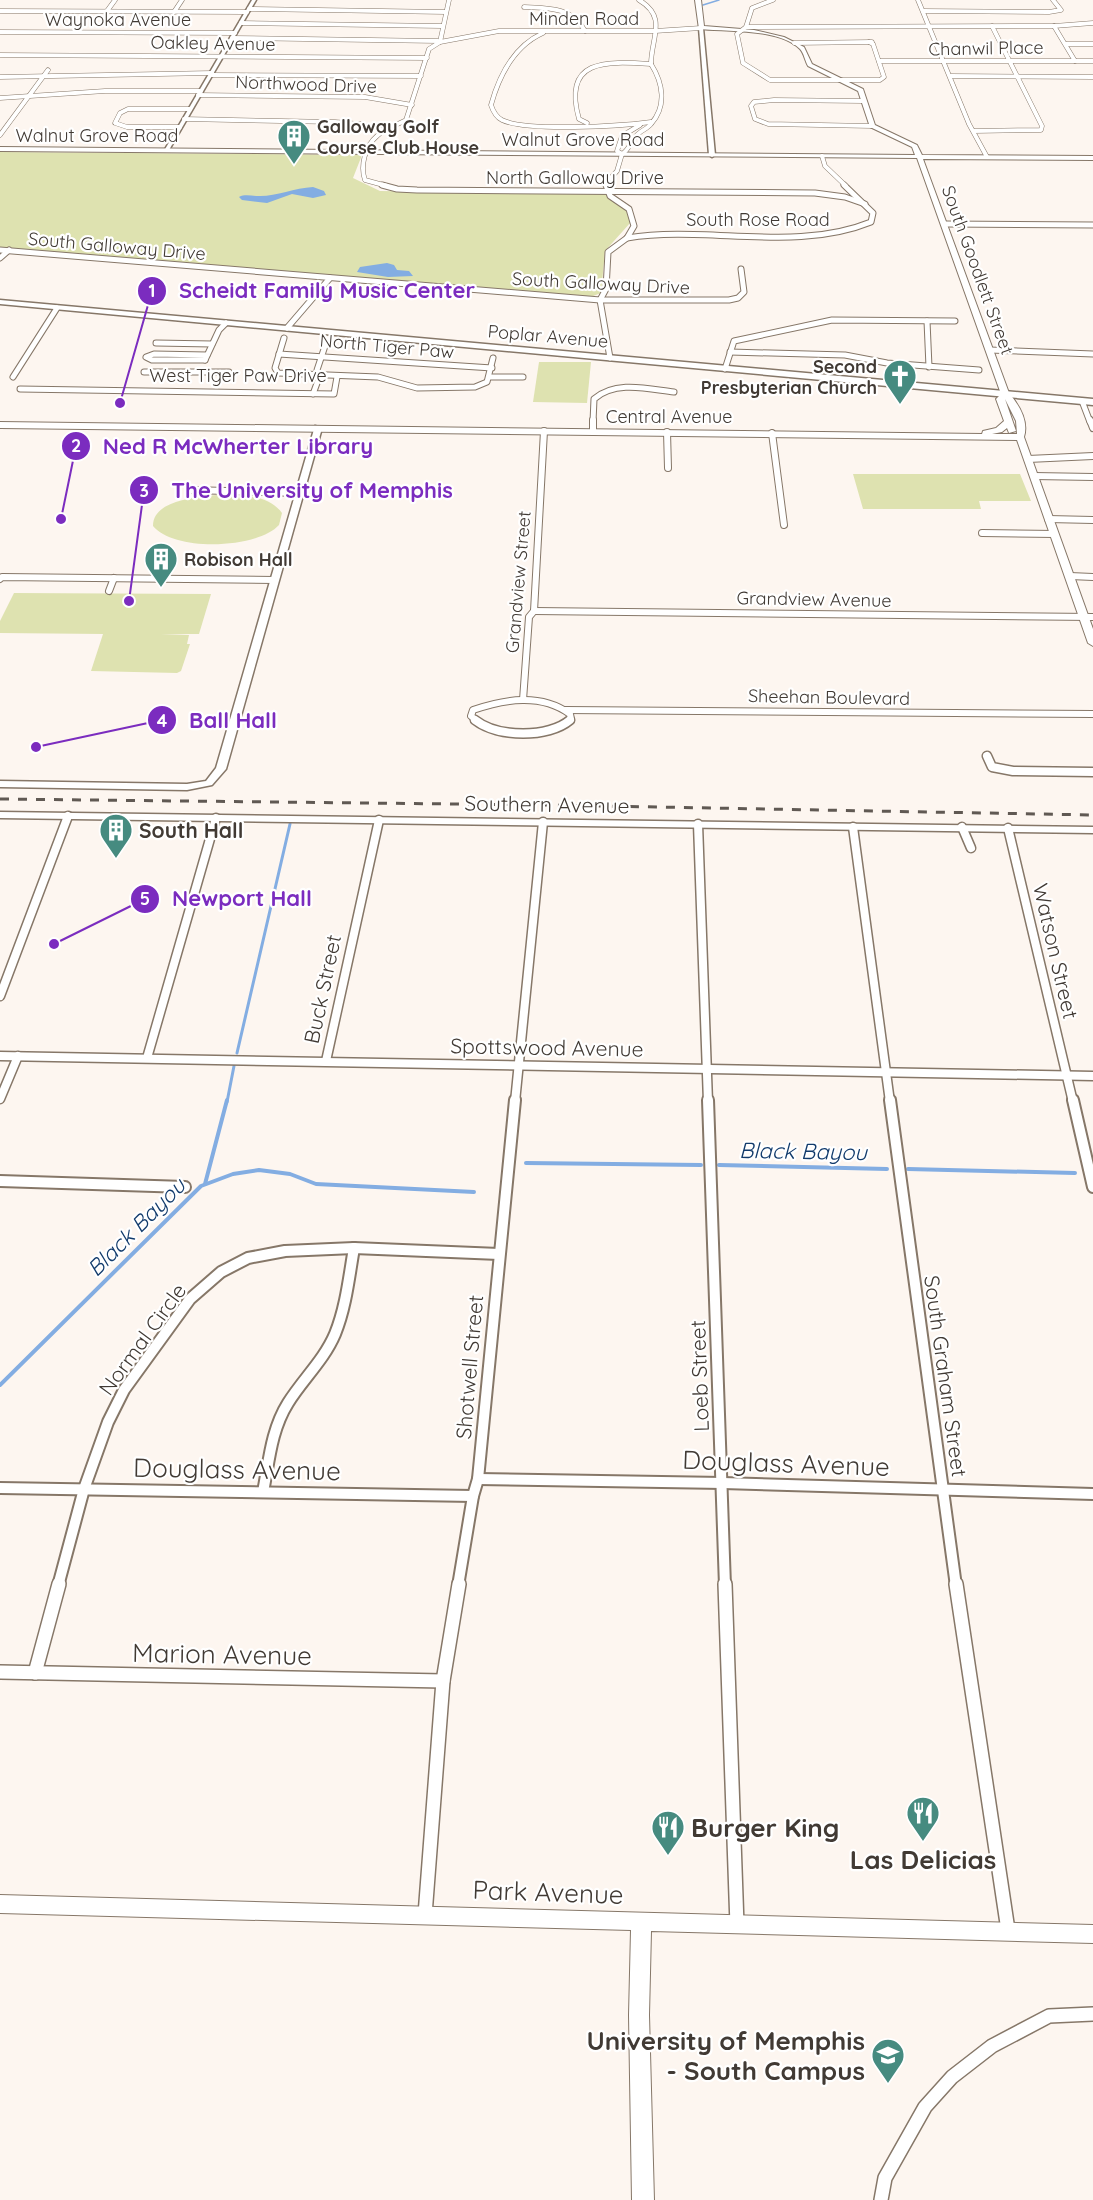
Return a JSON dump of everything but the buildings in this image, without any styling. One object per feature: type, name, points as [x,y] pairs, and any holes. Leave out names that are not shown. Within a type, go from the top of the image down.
[{"type":"main road","points":[[698,0],[701,28],[742,29],[794,43],[805,51],[810,65],[847,81],[861,90],[872,126],[908,141],[915,146],[919,157]]},
{"type":"main road","name":"Walnut Grove Road","points":[[0,149],[1093,158]]},
{"type":"main road","name":"South Goodlett Street","points":[[919,157],[946,224],[1005,394],[1014,408],[1022,429],[1020,437],[1048,519],[1088,617],[1093,643]]},
{"type":"main road","name":"Poplar Avenue","points":[[0,302],[1093,402]]},
{"type":"main road","name":"South Goodlett Street","points":[[1005,394],[1000,399],[1008,422],[1013,433],[1020,437]]},
{"type":"main road","points":[[1014,408],[1026,402],[1053,398]]},
{"type":"main road","points":[[954,436],[999,430],[1008,422]]},
{"type":"main road","name":"Central Avenue","points":[[0,423],[1020,437]]},
{"type":"main road","name":"Park Avenue","points":[[0,1905],[1093,1934]]},
{"type":"main road","points":[[641,1923],[639,2015],[643,2200]]},
{"type":"street","points":[[107,11],[115,0]]},
{"type":"street","points":[[174,12],[182,0]]},
{"type":"street","points":[[166,150],[254,0]]},
{"type":"street","points":[[367,152],[371,140],[406,120],[430,48],[440,42],[449,0]]},
{"type":"street","points":[[610,358],[600,300],[606,289],[608,252],[627,238],[634,226],[629,209],[610,196],[606,183],[617,171],[622,154],[651,124],[659,112],[663,92],[659,77],[651,64],[651,56],[655,49],[654,11],[639,0]]},
{"type":"street","points":[[773,0],[752,9],[742,29],[743,63],[765,78],[847,81],[875,81],[883,78],[871,42],[794,43]]},
{"type":"street","points":[[911,0],[918,0],[987,157]]},
{"type":"street","points":[[923,11],[1059,11],[1061,9],[1053,0]]},
{"type":"street","points":[[524,7],[551,9],[571,14],[580,20],[585,31]]},
{"type":"street","points":[[0,11],[446,12]]},
{"type":"street","points":[[241,23],[442,26]]},
{"type":"street","points":[[742,29],[929,25],[1054,26],[1093,23]]},
{"type":"street","points":[[974,131],[1041,130],[1042,126],[992,26]]},
{"type":"street","points":[[1054,26],[1075,61]]},
{"type":"street","points":[[701,28],[712,155]]},
{"type":"street","name":"Minden Road","points":[[527,31],[655,32],[701,28]]},
{"type":"street","points":[[527,31],[535,36]]},
{"type":"street","name":"Minden Road","points":[[440,42],[467,35],[527,31],[655,32]]},
{"type":"street","name":"Waynoka Avenue","points":[[0,32],[234,35],[440,42]]},
{"type":"street","points":[[549,32],[535,36],[504,71],[495,88],[491,105],[498,117],[508,122],[595,125],[640,133]]},
{"type":"street","points":[[1065,44],[1093,44]]},
{"type":"street","name":"Oakley Avenue","points":[[0,55],[426,58]]},
{"type":"street","points":[[595,125],[579,119],[574,110],[575,79],[580,74],[594,68],[651,56]]},
{"type":"street","name":"Chanwil Place","points":[[879,61],[1093,61]]},
{"type":"street","points":[[631,62],[651,64]]},
{"type":"street","points":[[0,135],[48,70]]},
{"type":"street","points":[[0,77],[120,73],[421,76]]},
{"type":"street","points":[[950,76],[1093,77]]},
{"type":"street","points":[[1086,77],[1090,83]]},
{"type":"street","name":"Northwood Drive","points":[[0,98],[109,91],[366,97],[412,105]]},
{"type":"street","points":[[863,101],[774,100],[754,102],[751,105],[752,118],[757,122],[872,126]]},
{"type":"street","points":[[180,127],[127,127],[115,124],[120,112],[128,109],[190,109]]},
{"type":"street","points":[[184,118],[343,122],[384,131]]},
{"type":"street","points":[[566,124],[579,119]]},
{"type":"street","points":[[0,121],[10,121]]},
{"type":"street","points":[[605,126],[651,122]]},
{"type":"street","points":[[622,154],[617,150],[622,136],[651,122]]},
{"type":"street","name":"North Galloway Drive","points":[[367,152],[361,167],[365,180],[397,189],[815,193],[845,197],[865,204]]},
{"type":"street","name":"South Rose Road","points":[[627,238],[664,233],[842,233],[861,228],[872,222],[873,213],[839,183],[825,166],[822,156]]},
{"type":"street","name":"North Galloway Drive","points":[[815,193],[830,188]]},
{"type":"street","points":[[946,224],[1093,225]]},
{"type":"street","name":"South Rose Road","points":[[634,226],[664,233]]},
{"type":"street","name":"South Galloway Drive","points":[[0,250],[600,300],[729,300],[738,298],[744,292],[741,269]]},
{"type":"street","points":[[0,258],[9,250]]},
{"type":"street","points":[[287,328],[330,278]]},
{"type":"street","points":[[13,377],[57,308]]},
{"type":"street","points":[[725,369],[734,341],[832,320],[955,321]]},
{"type":"street","points":[[927,321],[929,367]]},
{"type":"street","points":[[200,372],[219,330],[226,323]]},
{"type":"street","points":[[284,338],[275,368],[278,372],[381,378],[417,388],[480,387],[489,377],[493,358]]},
{"type":"street","points":[[156,344],[212,344]]},
{"type":"street","points":[[320,375],[317,370],[325,346]]},
{"type":"street","points":[[363,359],[366,349]]},
{"type":"street","points":[[989,350],[1093,354]]},
{"type":"street","points":[[730,352],[845,355],[929,367],[979,370]]},
{"type":"street","points":[[408,363],[410,353]]},
{"type":"street","points":[[154,354],[206,358],[152,360],[146,357],[154,354]]},
{"type":"street","name":"North Tiger Paw","points":[[279,354],[322,355],[450,367],[492,368]]},
{"type":"street","points":[[450,367],[452,356]]},
{"type":"street","points":[[144,372],[229,372]]},
{"type":"street","points":[[313,394],[320,375]]},
{"type":"street","name":"West Tiger Paw Drive","points":[[20,389],[334,394],[337,377]]},
{"type":"street","points":[[489,377],[524,377]]},
{"type":"street","points":[[593,432],[594,399],[600,393],[626,388],[674,392]]},
{"type":"street","points":[[1082,401],[1093,428]]},
{"type":"street","points":[[0,784],[187,787],[209,783],[221,769],[318,428]]},
{"type":"street","name":"Grandview Street","points":[[523,700],[529,617],[534,611],[544,431]]},
{"type":"street","points":[[668,432],[668,468]]},
{"type":"street","points":[[772,433],[784,525]]},
{"type":"street","points":[[1028,459],[1093,456]]},
{"type":"street","points":[[1034,476],[1093,477]]},
{"type":"street","points":[[189,490],[299,492]]},
{"type":"street","points":[[1048,519],[1093,520]]},
{"type":"street","points":[[982,533],[1055,534]]},
{"type":"street","points":[[1,576],[275,580]]},
{"type":"street","points":[[1070,576],[1093,578]]},
{"type":"street","points":[[109,591],[114,578]]},
{"type":"street","name":"Grandview Avenue","points":[[534,611],[1088,617]]},
{"type":"street","name":"Sheehan Boulevard","points":[[565,710],[571,718],[568,723],[557,728],[535,731],[492,729],[479,724],[471,716],[473,710],[491,704],[523,700],[535,701],[565,710],[1093,714]]},
{"type":"street","points":[[987,756],[992,767],[1013,771],[1093,772]]},
{"type":"street","name":"Southern Avenue","points":[[0,815],[1093,830]]},
{"type":"street","points":[[0,996],[68,816]]},
{"type":"street","points":[[147,1058],[216,818]]},
{"type":"street","name":"Buck Street","points":[[326,1061],[379,820]]},
{"type":"street","name":"Shotwell Street","points":[[424,1915],[443,1681],[473,1496],[478,1479],[543,822]]},
{"type":"street","name":"Loeb Street","points":[[698,824],[737,1926]]},
{"type":"street","name":"South Graham Street","points":[[853,827],[942,1491],[1008,1930]]},
{"type":"street","points":[[962,827],[970,848]]},
{"type":"street","name":"Watson Street","points":[[1008,828],[1093,1187]]},
{"type":"street","name":"Spottswood Avenue","points":[[0,1056],[1093,1076]]},
{"type":"street","points":[[0,1099],[18,1056]]},
{"type":"street","points":[[0,1182],[185,1186]]},
{"type":"street","points":[[263,1492],[274,1432],[305,1377],[325,1354],[336,1332],[354,1248]]},
{"type":"street","name":"Normal Circle","points":[[35,1673],[84,1489],[108,1422],[124,1390],[190,1299],[221,1272],[248,1258],[285,1251],[354,1248],[499,1254]]},
{"type":"street","name":"Douglass Avenue","points":[[478,1479],[723,1483],[1093,1494]]},
{"type":"street","name":"Douglass Avenue","points":[[0,1488],[473,1496]]},
{"type":"street","name":"Marion Avenue","points":[[0,1672],[443,1681]]},
{"type":"street","points":[[881,2200],[885,2178],[919,2116],[952,2077],[992,2046],[1028,2025],[1049,2016],[1067,2013],[1093,2014]]},
{"type":"green space","points":[[0,152],[362,155],[353,178],[380,191],[605,194],[628,212],[631,222],[605,251],[601,293],[588,298],[0,247]]},
{"type":"green space","points":[[539,362],[591,362],[587,403],[533,402]]},
{"type":"green space","points":[[853,474],[1020,474],[1031,501],[979,501],[981,509],[863,509]]},
{"type":"green space","points":[[205,496],[257,497],[275,506],[282,513],[279,525],[268,533],[253,539],[216,544],[178,540],[153,526],[154,518],[164,507]]},
{"type":"green space","points":[[14,593],[211,594],[199,634],[161,634],[189,635],[187,644],[190,644],[181,671],[177,673],[91,671],[103,634],[0,633],[0,621]]},
{"type":"water","points":[[313,187],[324,191],[326,195],[313,198],[292,194],[267,203],[242,200],[239,197],[271,195]]},
{"type":"water","points":[[387,263],[394,265],[397,270],[409,271],[413,276],[388,277],[357,272],[360,267]]},
{"type":"waterway","points":[[703,5],[719,0]]},
{"type":"waterway","points":[[237,1053],[290,824]]},
{"type":"waterway","points":[[227,1102],[234,1066]]},
{"type":"waterway","points":[[205,1184],[227,1100]]},
{"type":"waterway","name":"Black Bayou","points":[[526,1163],[701,1165]]},
{"type":"waterway","name":"Black Bayou","points":[[719,1165],[887,1169]]},
{"type":"waterway","name":"Black Bayou","points":[[908,1169],[1075,1173]]},
{"type":"waterway","name":"Black Bayou","points":[[0,1385],[201,1186],[233,1174],[259,1170],[290,1174],[316,1184],[474,1192]]},
{"type":"railway","points":[[0,799],[546,805],[1093,815]]},
{"type":"place","name":"Galloway Golf Course Club House","points":[[294,165]]},
{"type":"place","name":"Scheidt Family Music Center","points":[[120,403]]},
{"type":"place","name":"Second Presbyterian Church","points":[[900,405]]},
{"type":"place","name":"Ned R McWherter Library","points":[[61,519]]},
{"type":"place","name":"Robison Hall","points":[[161,588]]},
{"type":"place","name":"The University of Memphis","points":[[129,601]]},
{"type":"place","name":"Ball Hall","points":[[36,747]]},
{"type":"place","name":"South Hall","points":[[116,859]]},
{"type":"place","name":"Newport Hall","points":[[54,944]]},
{"type":"place","name":"Las Delicias","points":[[923,1842]]},
{"type":"place","name":"Burger King","points":[[668,1856]]},
{"type":"place","name":"University of Memphis - South Campus","points":[[888,2084]]}]
